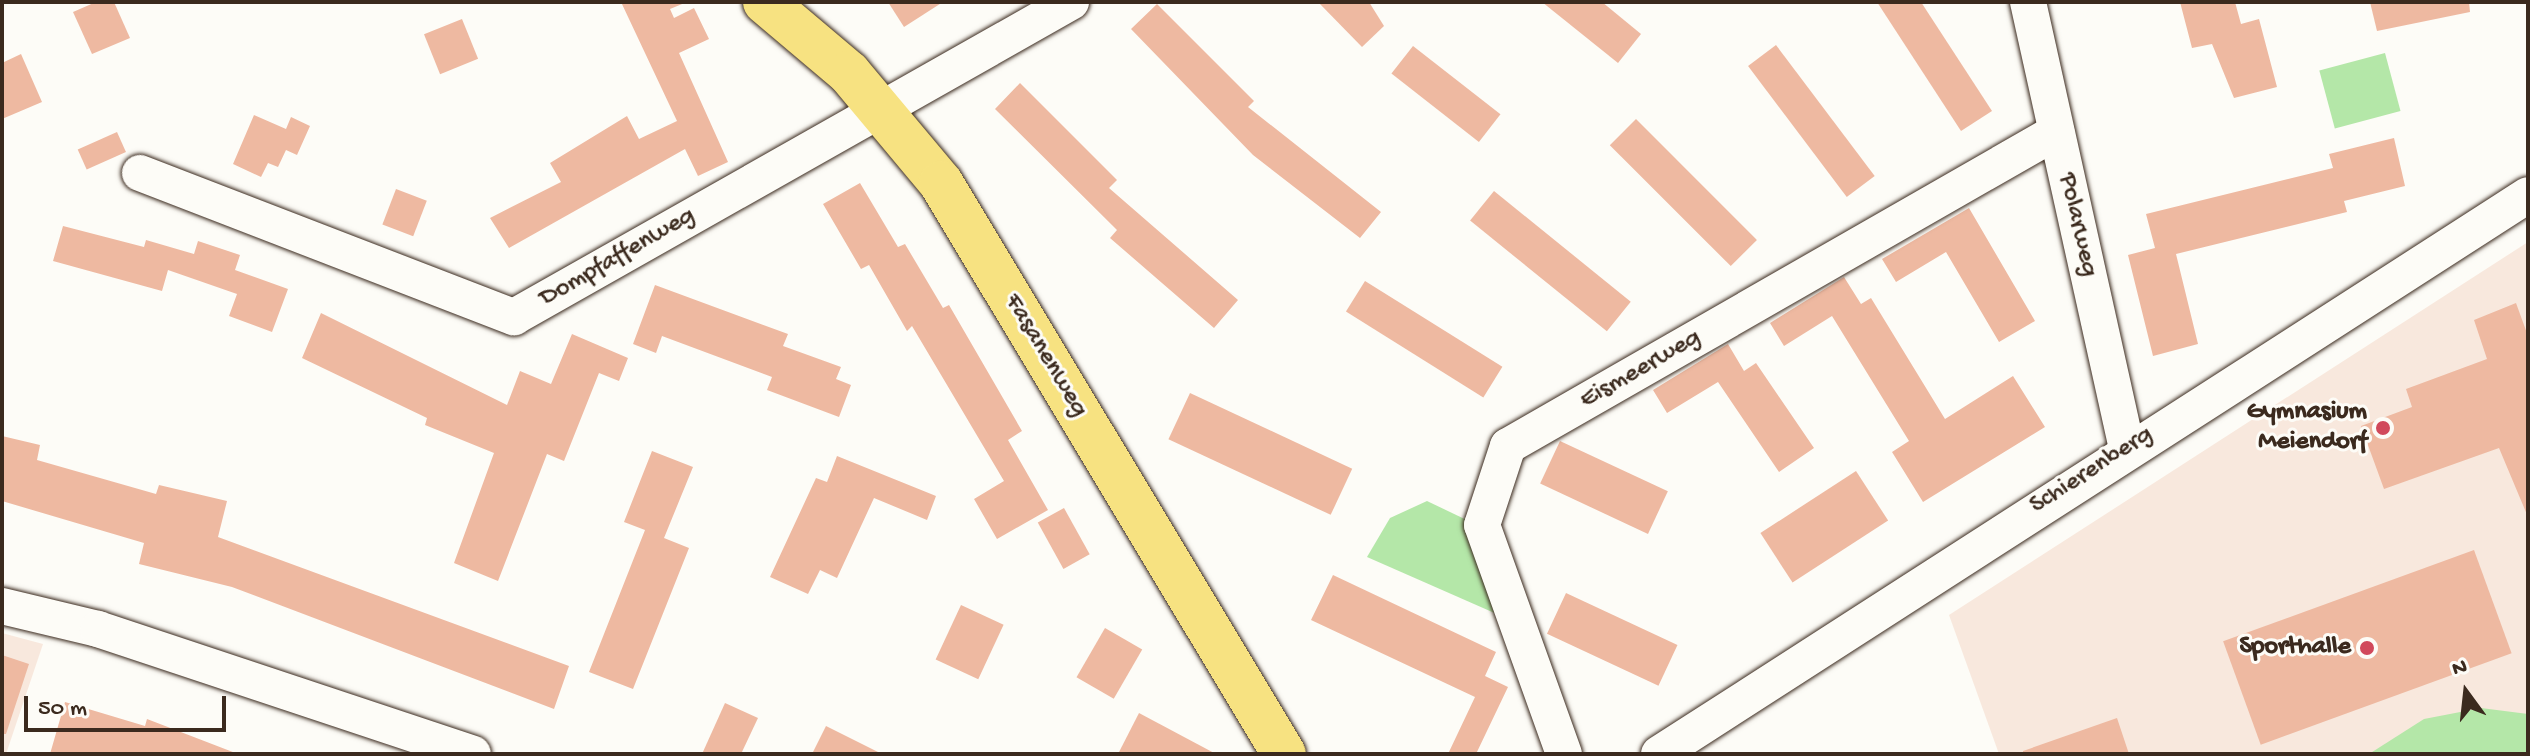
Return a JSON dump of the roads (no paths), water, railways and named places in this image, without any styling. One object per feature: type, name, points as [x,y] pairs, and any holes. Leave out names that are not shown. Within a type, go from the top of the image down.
[{"type":"main road","name":"Fasanenweg","points":[[765,2],[883,109],[941,183],[1280,752]]},
{"type":"street","name":"Dompfaffenweg","points":[[140,173],[514,317],[1071,2]]},
{"type":"street","name":"Polarweg","points":[[2028,2],[2127,448]]},
{"type":"street","name":"Eismeerweg","points":[[1564,754],[1482,525],[1508,446],[2056,132]]},
{"type":"street","name":"Schierenberg","points":[[1659,754],[2127,448],[2528,195]]},
{"type":"street","points":[[2,606],[205,662],[473,754]]},
{"type":"place","name":"Gymnasium Meiendorf","points":[[2383,428]]},
{"type":"place","name":"Sporthalle","points":[[2367,648]]}]
